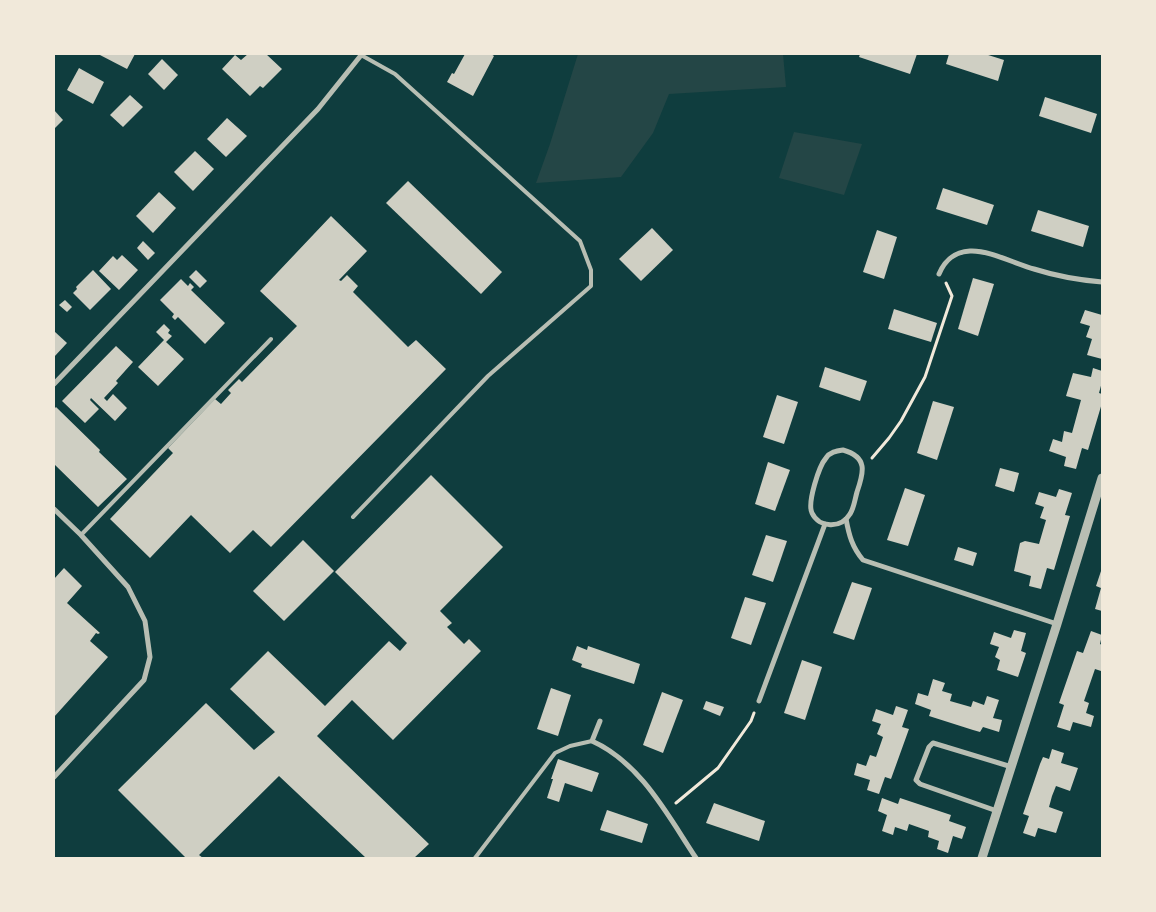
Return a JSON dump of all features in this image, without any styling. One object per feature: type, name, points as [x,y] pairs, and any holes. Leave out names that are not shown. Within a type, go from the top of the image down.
[{"type":"street","points":[[54,384],[318,108],[361,54]]},
{"type":"street","points":[[939,274],[944,262],[951,256],[971,251],[1042,272],[1102,282]]},
{"type":"street","points":[[843,450],[852,452],[859,458],[863,473],[851,513],[846,519],[838,524],[825,524],[817,520],[810,505],[822,463],[826,456],[834,451],[843,450]]},
{"type":"street","points":[[982,858],[1102,478]]},
{"type":"street","points":[[54,509],[81,535],[128,587],[145,622],[150,657],[144,680],[54,777]]},
{"type":"street","points":[[846,519],[850,540],[862,560],[1057,624]]},
{"type":"street","points":[[759,700],[825,524]]},
{"type":"street","points":[[600,721],[592,741],[604,746],[627,764],[666,812],[696,858]]},
{"type":"street","points":[[997,811],[920,784],[916,780],[929,747],[933,743],[1012,767]]},
{"type":"lane","points":[[353,517],[488,376],[591,286],[591,270],[580,241],[395,74],[361,54]]},
{"type":"lane","points":[[81,535],[271,339]]},
{"type":"lane","points":[[475,858],[556,753],[570,746],[592,741]]},
{"type":"path","points":[[862,466],[875,455],[889,438],[925,377],[952,296],[948,286],[939,274]]},
{"type":"path","points":[[666,812],[718,768],[751,721],[759,700]]},
{"type":"shaded area","points":[[578,54],[783,54],[786,87],[669,94],[653,133],[621,177],[536,183]]},
{"type":"shaded area","points":[[794,132],[862,144],[844,195],[779,178]]},
{"type":"building","points":[[98,54],[135,54],[127,69]]},
{"type":"building","points":[[248,54],[266,54],[282,69],[263,88],[260,86],[250,96],[222,69],[235,55],[241,60]]},
{"type":"building","points":[[465,54],[491,54],[494,56],[473,96],[447,82],[452,73],[454,74]]},
{"type":"building","points":[[860,54],[917,54],[910,74],[859,57]]},
{"type":"building","points":[[949,54],[985,54],[1004,60],[998,81],[946,64]]},
{"type":"building","points":[[162,59],[178,75],[164,90],[148,74]]},
{"type":"building","points":[[79,68],[104,82],[93,104],[67,90]]},
{"type":"building","points":[[130,95],[143,107],[123,127],[110,115]]},
{"type":"building","points":[[1045,97],[1097,114],[1091,133],[1039,116]]},
{"type":"building","points":[[54,110],[63,120],[54,129]]},
{"type":"building","points":[[227,118],[247,136],[226,157],[207,139]]},
{"type":"building","points":[[195,151],[214,169],[193,191],[174,172]]},
{"type":"building","points":[[408,181],[502,272],[481,294],[386,203]]},
{"type":"building","points":[[943,188],[994,205],[987,225],[936,209]]},
{"type":"building","points":[[159,192],[176,208],[153,233],[136,216]]},
{"type":"building","points":[[1038,210],[1089,226],[1083,247],[1031,231]]},
{"type":"building","points":[[331,216],[367,251],[339,280],[341,281],[347,275],[358,286],[353,292],[408,347],[416,340],[446,369],[271,547],[253,530],[230,553],[191,515],[150,558],[110,519],[173,453],[168,448],[215,399],[221,404],[231,393],[228,390],[239,379],[242,382],[297,326],[260,291]]},
{"type":"building","points":[[652,228],[673,250],[641,281],[619,259]]},
{"type":"building","points":[[877,230],[897,237],[884,279],[863,272]]},
{"type":"building","points":[[143,241],[155,253],[148,260],[137,248]]},
{"type":"building","points":[[122,255],[138,270],[119,290],[99,271],[113,256],[117,260]]},
{"type":"building","points":[[93,270],[111,289],[90,310],[73,293],[77,289],[76,287]]},
{"type":"building","points":[[196,270],[207,281],[200,288],[189,277]]},
{"type":"building","points":[[973,278],[994,284],[978,336],[958,329]]},
{"type":"building","points":[[181,279],[188,286],[190,283],[194,287],[191,290],[225,323],[205,344],[178,317],[175,320],[172,317],[174,314],[160,300]]},
{"type":"building","points":[[65,300],[72,307],[67,312],[59,305]]},
{"type":"building","points":[[894,309],[937,323],[931,342],[888,329]]},
{"type":"building","points":[[1085,310],[1102,315],[1102,359],[1087,355],[1092,339],[1086,337],[1090,326],[1080,323]]},
{"type":"building","points":[[164,324],[170,330],[168,333],[172,336],[166,342],[184,359],[158,386],[138,367],[164,340],[156,332]]},
{"type":"building","points":[[54,331],[67,343],[54,357]]},
{"type":"building","points":[[116,346],[133,362],[104,398],[107,401],[113,394],[127,408],[115,421],[91,398],[90,400],[99,409],[85,423],[62,401]]},
{"type":"building","points":[[825,367],[867,381],[860,401],[819,387]]},
{"type":"building","points":[[1093,368],[1102,371],[1099,393],[1102,394],[1102,403],[1088,450],[1082,448],[1076,469],[1064,466],[1066,457],[1049,451],[1053,439],[1062,442],[1064,431],[1072,433],[1081,400],[1066,396],[1073,373],[1091,377]]},
{"type":"building","points":[[777,395],[798,402],[784,444],[763,437]]},
{"type":"building","points":[[933,401],[954,407],[937,460],[917,453]]},
{"type":"building","points":[[56,407],[127,479],[98,507],[54,464],[54,409]]},
{"type":"building","points":[[768,462],[790,470],[775,511],[755,504]]},
{"type":"building","points":[[1000,468],[1019,473],[1014,492],[995,486]]},
{"type":"building","points":[[431,475],[503,547],[440,611],[452,623],[447,627],[464,644],[469,639],[481,651],[393,740],[352,700],[317,736],[429,844],[414,858],[366,858],[279,776],[199,855],[203,858],[186,858],[118,790],[206,703],[254,750],[275,732],[230,689],[268,651],[325,706],[389,641],[400,651],[407,643],[335,572]]},
{"type":"building","points":[[905,488],[925,495],[908,546],[887,540]]},
{"type":"building","points":[[1059,489],[1072,493],[1065,515],[1070,516],[1054,570],[1047,568],[1041,589],[1029,586],[1031,576],[1014,571],[1020,543],[1025,541],[1039,544],[1046,520],[1040,518],[1044,507],[1035,504],[1039,492],[1056,497]]},
{"type":"building","points":[[766,535],[787,541],[773,582],[752,575]]},
{"type":"building","points":[[303,540],[334,571],[284,621],[253,591]]},
{"type":"building","points":[[958,547],[977,553],[973,566],[954,560]]},
{"type":"building","points":[[64,568],[82,586],[67,603],[100,633],[96,633],[90,641],[108,657],[54,717],[54,579]]},
{"type":"building","points":[[1102,568],[1102,611],[1095,609],[1101,588],[1096,586]]},
{"type":"building","points":[[852,582],[872,588],[854,640],[833,633]]},
{"type":"building","points":[[745,597],[766,603],[751,645],[731,638]]},
{"type":"building","points":[[1014,630],[1026,633],[1021,651],[1026,653],[1018,677],[997,670],[1000,660],[995,657],[999,647],[990,644],[994,632],[1011,638]]},
{"type":"building","points":[[1091,631],[1102,635],[1100,644],[1102,645],[1101,671],[1095,669],[1084,701],[1089,703],[1086,713],[1094,716],[1091,727],[1073,722],[1070,731],[1057,727],[1064,705],[1059,703],[1077,651],[1083,653]]},
{"type":"building","points":[[577,646],[587,650],[588,646],[640,664],[634,684],[581,667],[582,664],[572,660]]},
{"type":"building","points":[[802,660],[822,667],[805,720],[784,713]]},
{"type":"building","points":[[933,679],[945,683],[942,691],[952,694],[950,701],[971,707],[973,701],[984,705],[987,696],[999,700],[993,718],[1002,720],[999,732],[983,727],[980,732],[929,716],[931,710],[915,704],[918,693],[928,696]]},
{"type":"building","points":[[551,688],[571,695],[558,736],[537,729]]},
{"type":"building","points":[[662,692],[683,700],[663,753],[643,745]]},
{"type":"building","points":[[706,701],[724,707],[720,716],[703,709]]},
{"type":"building","points":[[896,706],[908,710],[902,727],[909,729],[891,779],[885,777],[879,794],[867,790],[870,780],[854,775],[857,763],[866,766],[870,755],[876,757],[883,737],[877,734],[881,724],[872,721],[876,709],[893,715]]},
{"type":"building","points":[[1052,749],[1064,753],[1061,763],[1078,768],[1070,791],[1056,786],[1052,796],[1049,807],[1063,812],[1056,833],[1038,828],[1035,837],[1023,833],[1029,816],[1023,814],[1043,757],[1049,759]]},
{"type":"building","points":[[558,759],[599,773],[592,792],[565,783],[559,802],[547,798]]},
{"type":"building","points":[[882,798],[898,804],[900,798],[951,815],[949,821],[966,827],[962,839],[953,836],[948,853],[937,849],[939,841],[928,837],[929,831],[909,824],[907,831],[895,827],[893,835],[882,831],[887,815],[878,811]]},
{"type":"building","points":[[714,803],[765,821],[759,841],[706,823]]},
{"type":"building","points":[[607,810],[648,824],[642,843],[600,830]]}]
